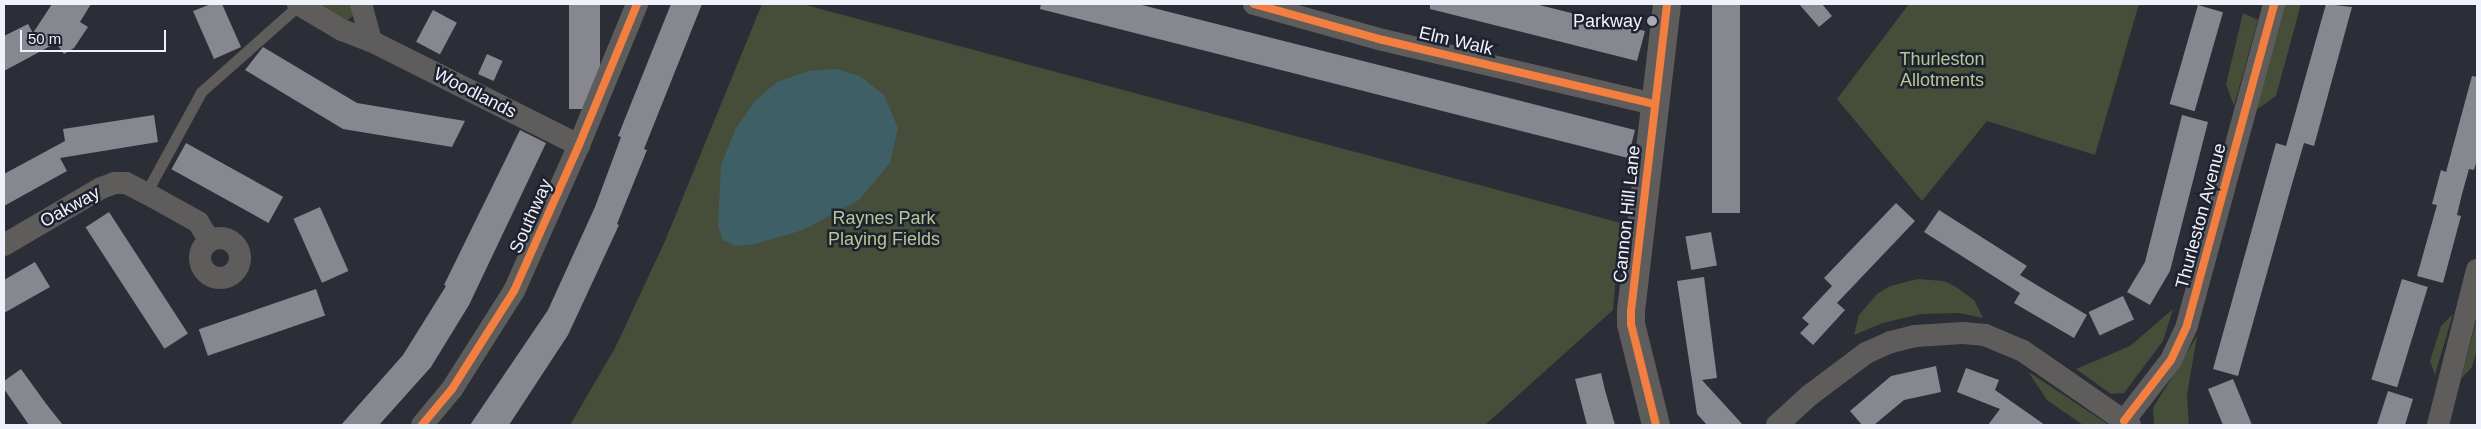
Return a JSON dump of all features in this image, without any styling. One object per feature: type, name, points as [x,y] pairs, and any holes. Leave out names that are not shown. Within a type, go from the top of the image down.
[{"type":"street","points":[[361,4],[371,41]]},
{"type":"street","name":"Southway","points":[[422,425],[452,388],[514,291],[579,145],[637,4]]},
{"type":"street","name":"Elm Walk","points":[[1254,4],[1383,40],[1654,104]]},
{"type":"street","name":"Cannon Hill Lane","points":[[1656,425],[1631,324],[1654,104],[1668,4]]},
{"type":"street","name":"Thurleston Avenue","points":[[2127,423],[2170,360],[2187,325],[2274,4]]},
{"type":"street","name":"Woodlands","points":[[298,5],[342,30],[371,41],[579,145]]},
{"type":"street","name":"Oakway","points":[[4,244],[101,188],[126,183],[198,222],[210,240]]},
{"type":"street","points":[[2438,425],[2477,270]]},
{"type":"street","points":[[1777,425],[1810,395],[1866,353],[1891,342],[1938,333],[1986,335],[2006,342],[2127,423]]},
{"type":"lane","points":[[146,193],[201,92],[298,5]]},
{"type":"green space","points":[[307,4],[353,4],[354,15],[345,22]]},
{"type":"green space","name":"Raynes Park Playing Fields","points":[[762,4],[802,4],[1621,223],[1613,310],[1485,425],[570,425],[615,348],[665,241]]},
{"type":"green space","name":"Thurleston Allotments","points":[[1909,4],[2139,4],[2095,155],[1987,121],[1922,201],[1837,99]]},
{"type":"green space","points":[[2285,4],[2301,4],[2276,96],[2256,110]]},
{"type":"green space","points":[[2243,13],[2258,20],[2234,106],[2226,84]]},
{"type":"green space","points":[[1918,279],[1944,281],[1956,287],[1974,300],[1983,318],[1959,313],[1921,314],[1883,323],[1854,335],[1859,315],[1877,294],[1890,286]]},
{"type":"green space","points":[[2173,309],[2163,341],[2124,393],[2111,394],[2076,369],[2130,346]]},
{"type":"green space","points":[[2453,314],[2435,375],[2430,361],[2441,326]]},
{"type":"green space","points":[[2477,318],[2477,349],[2472,367],[2461,379]]},
{"type":"green space","points":[[2197,336],[2187,395],[2189,425],[2154,425],[2153,408]]},
{"type":"green space","points":[[2029,373],[2109,425],[2083,425],[2047,400]]},
{"type":"water","points":[[836,69],[860,76],[884,95],[898,128],[890,163],[859,200],[803,230],[755,244],[735,246],[723,240],[718,227],[721,165],[736,128],[754,102],[777,82],[808,71]]},
{"type":"building","points":[[52,4],[91,4],[80,22],[88,27],[74,48],[64,54],[56,43],[4,71],[4,36],[28,24],[33,33]]},
{"type":"building","points":[[211,4],[222,4],[241,47],[214,59],[193,11]]},
{"type":"building","points":[[569,4],[600,4],[600,109],[569,109]]},
{"type":"building","points":[[671,4],[702,4],[644,149],[647,150],[617,224],[619,225],[568,335],[509,425],[470,425],[548,310],[595,207],[621,137],[618,136]]},
{"type":"building","points":[[1041,4],[1138,4],[1635,130],[1628,158],[1040,9]]},
{"type":"building","points":[[1430,4],[1535,4],[1645,31],[1637,61],[1430,9]]},
{"type":"building","points":[[1712,4],[1740,4],[1740,213],[1712,213]]},
{"type":"building","points":[[1799,4],[1822,4],[1832,16],[1819,27]]},
{"type":"building","points":[[2326,4],[2352,7],[2314,146],[2304,143],[2238,376],[2213,369],[2276,143],[2286,146]]},
{"type":"building","points":[[2198,5],[2223,12],[2195,111],[2170,104]]},
{"type":"building","points":[[433,10],[457,23],[440,54],[416,42]]},
{"type":"building","points":[[263,47],[357,103],[465,121],[452,147],[343,129],[245,70]]},
{"type":"building","points":[[487,54],[503,61],[494,81],[478,74]]},
{"type":"building","points":[[2472,76],[2477,77],[2477,159],[2474,170],[2469,169],[2462,194],[2457,215],[2461,216],[2443,283],[2417,276],[2437,205],[2432,204],[2441,170],[2446,172]]},
{"type":"building","points":[[154,115],[158,142],[60,158],[67,171],[4,206],[4,174],[65,141],[63,129]]},
{"type":"building","points":[[2182,115],[2208,122],[2170,271],[2150,305],[2127,292],[2145,262]]},
{"type":"building","points":[[520,130],[546,143],[469,305],[431,367],[379,425],[341,425],[403,355],[446,286],[444,285]]},
{"type":"building","points":[[186,143],[283,197],[269,223],[171,169]]},
{"type":"building","points":[[1896,203],[1915,221],[1837,303],[1845,310],[1813,345],[1800,333],[1809,324],[1802,318],[1832,286],[1824,278]]},
{"type":"building","points":[[320,207],[348,271],[322,283],[294,219]]},
{"type":"building","points":[[1939,210],[2027,266],[2020,275],[2087,315],[2074,338],[2014,303],[2020,293],[1924,232]]},
{"type":"building","points":[[109,212],[188,334],[164,349],[86,227]]},
{"type":"building","points":[[1711,232],[1717,265],[1691,270],[1685,237]]},
{"type":"building","points":[[35,262],[50,287],[4,313],[4,280]]},
{"type":"building","points":[[1704,277],[1717,378],[1702,380],[1743,425],[1707,425],[1697,414],[1677,281]]},
{"type":"building","points":[[2402,279],[2428,287],[2397,387],[2371,379]]},
{"type":"building","points":[[316,289],[325,315],[208,356],[199,329]]},
{"type":"building","points":[[2123,296],[2134,320],[2100,336],[2089,312]]},
{"type":"building","points":[[1936,366],[1941,392],[1904,400],[1874,425],[1862,425],[1850,411],[1891,376]]},
{"type":"building","points":[[1966,368],[1999,380],[1995,390],[2045,425],[1988,425],[2000,409],[1957,392]]},
{"type":"building","points":[[21,369],[63,425],[29,425],[4,389],[4,381]]},
{"type":"building","points":[[1601,373],[1615,425],[1587,425],[1575,379]]},
{"type":"building","points":[[2233,379],[2252,425],[2223,425],[2208,389]]},
{"type":"building","points":[[2388,391],[2413,399],[2405,425],[2377,425]]},
{"type":"cycle path","points":[[422,425],[452,389],[514,291],[579,145],[637,4]]},
{"type":"cycle path","points":[[1254,4],[1383,40],[1653,104]]},
{"type":"cycle path","points":[[1656,425],[1631,324],[1631,311],[1667,4]]},
{"type":"cycle path","points":[[2124,421],[2171,360],[2187,325],[2274,4]]},
{"type":"place","name":"Parkway","points":[[1652,21]]}]
